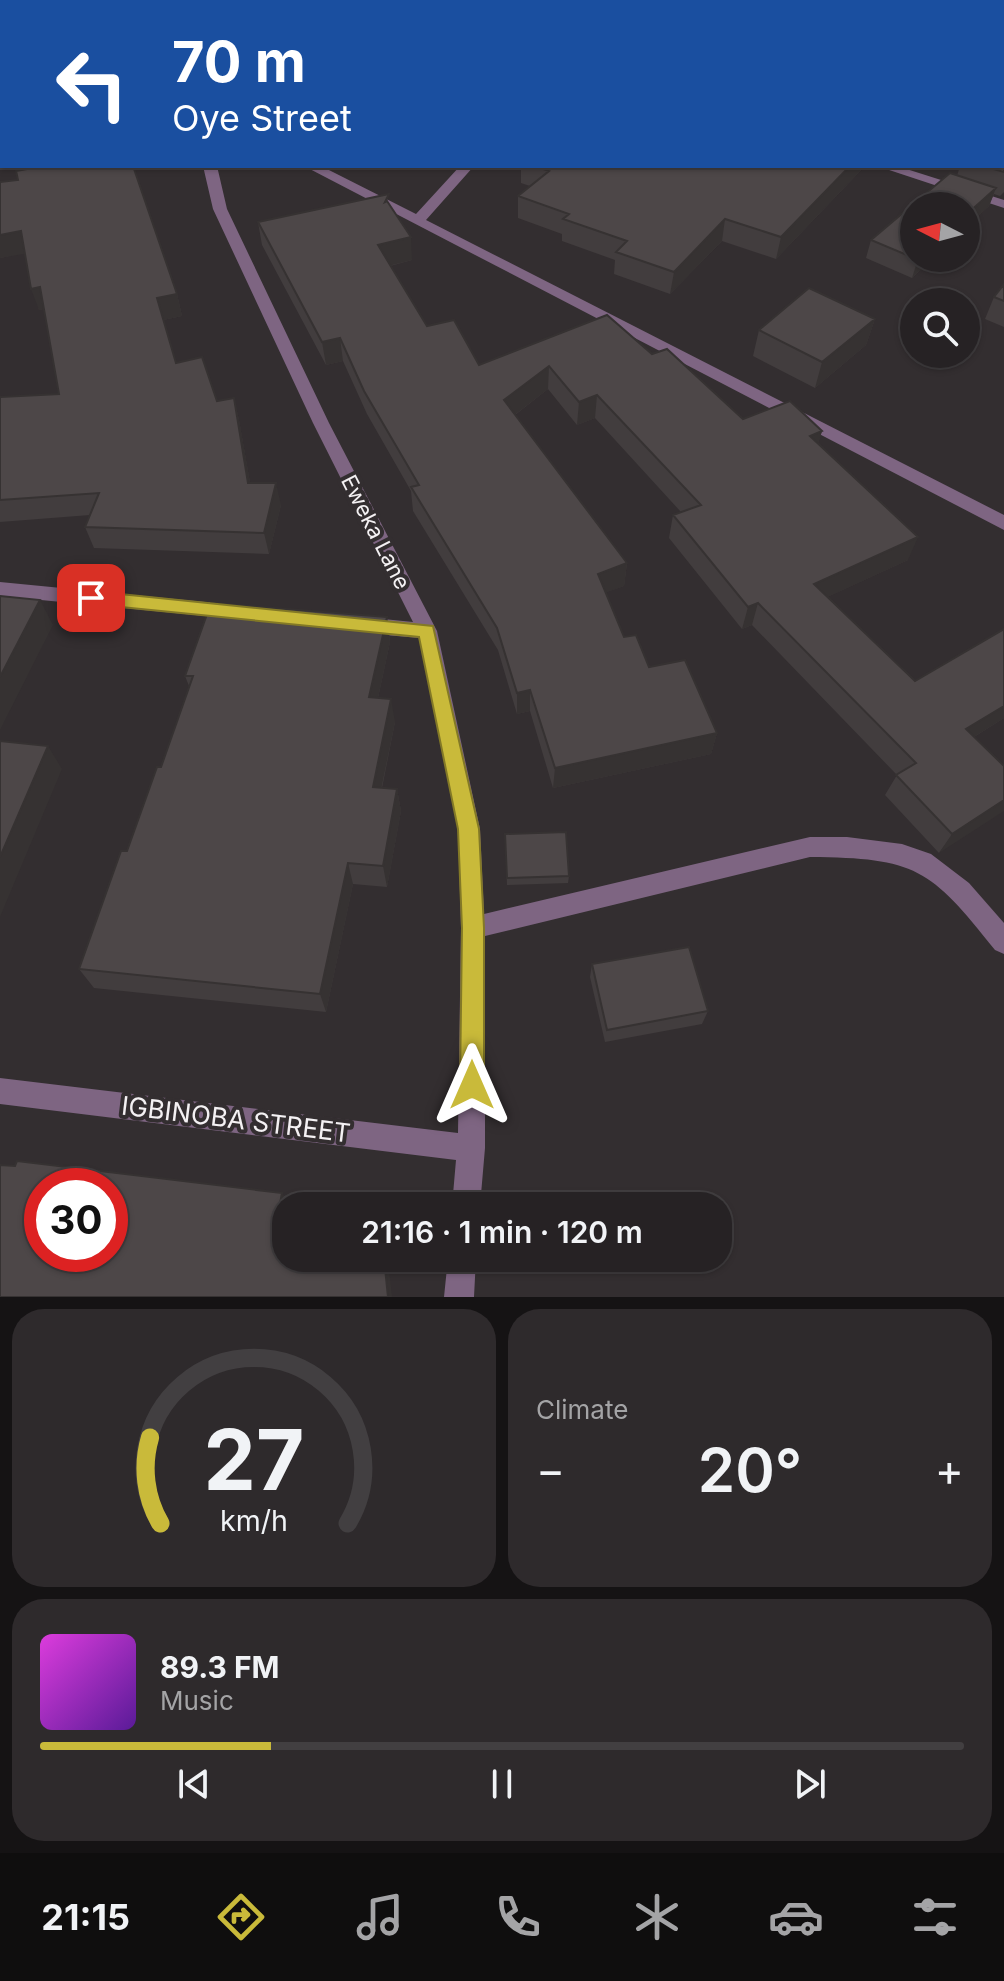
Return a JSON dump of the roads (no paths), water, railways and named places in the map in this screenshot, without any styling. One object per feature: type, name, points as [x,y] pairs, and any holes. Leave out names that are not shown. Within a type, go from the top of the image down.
[{"type":"street","name":"Eweka Lane","points":[[211,168],[227,223],[321,423],[427,631],[469,829],[473,928],[471,1148],[467,1192]]},
{"type":"street","points":[[315,168],[1004,523]]},
{"type":"street","points":[[418,220],[465,168]]},
{"type":"street","points":[[890,168],[1004,204]]},
{"type":"street","points":[[0,589],[253,614]]},
{"type":"street","points":[[348,623],[427,631]]},
{"type":"street","points":[[473,928],[810,847],[863,846],[895,850],[931,864],[962,890],[1004,942]]},
{"type":"street","name":"IGBINOBA STREET","points":[[0,1091],[471,1148]]},
{"type":"street","points":[[459,1297],[461,1272]]}]
